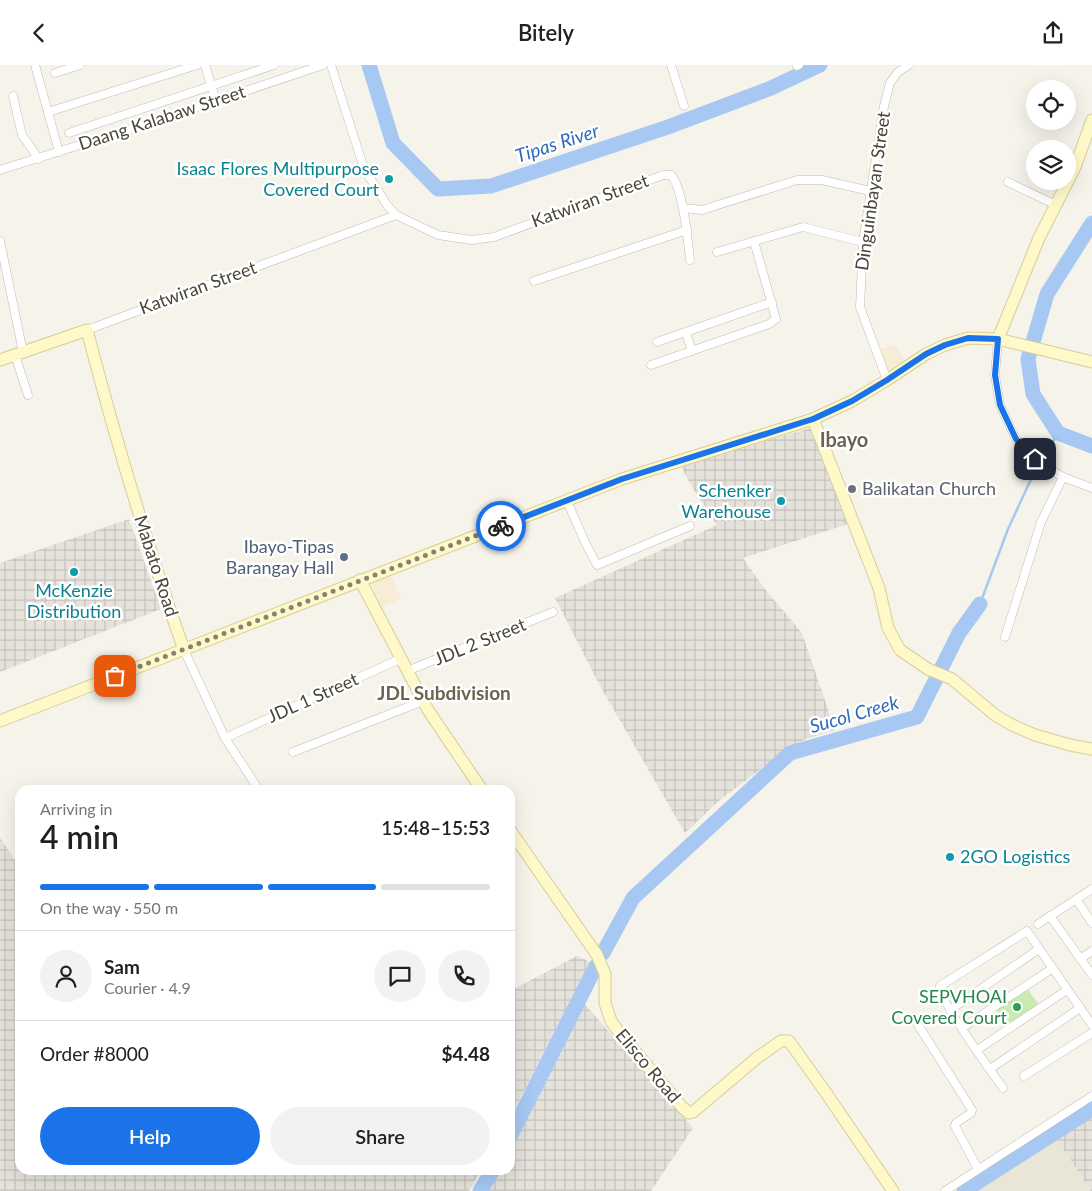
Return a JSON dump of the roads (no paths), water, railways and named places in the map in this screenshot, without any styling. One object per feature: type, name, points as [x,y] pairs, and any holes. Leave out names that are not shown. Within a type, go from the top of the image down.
[{"type":"main road","points":[[998,339],[1039,238],[1075,167],[1092,120]]},
{"type":"main road","name":"Katwiran Street","points":[[0,359],[87,330]]},
{"type":"main road","name":"Mabato Road","points":[[87,330],[112,426],[184,650]]},
{"type":"main road","points":[[0,721],[622,479],[813,419],[852,401],[926,354],[945,345],[968,338],[998,339],[1092,362]]},
{"type":"main road","points":[[813,419],[880,588],[888,628],[900,650],[933,671],[952,679],[995,715],[1012,725],[1035,735],[1092,749]]},
{"type":"main road","points":[[360,580],[423,701],[478,785]]},
{"type":"main road","name":"Elisco Road","points":[[515,837],[597,955],[605,974],[605,1003],[611,1021],[682,1107],[689,1113],[693,1112],[758,1057],[781,1041],[789,1041],[893,1191]]},
{"type":"street","points":[[35,65],[59,152]]},
{"type":"street","points":[[56,73],[80,65]]},
{"type":"street","points":[[48,112],[197,65]]},
{"type":"street","points":[[205,65],[216,101]]},
{"type":"street","points":[[69,133],[274,65]]},
{"type":"street","name":"Daang Kalabaw Street","points":[[0,169],[39,159],[323,65]]},
{"type":"street","name":"Katwiran Street","points":[[330,65],[365,170],[387,205],[396,215],[438,235],[472,240],[494,237],[663,175],[671,175],[675,180],[684,208]]},
{"type":"street","points":[[671,65],[684,106]]},
{"type":"street","name":"Dinguinbayan Street","points":[[887,380],[860,307],[862,242],[884,106],[890,83],[898,72],[909,65]]},
{"type":"street","points":[[13,96],[22,135],[39,159]]},
{"type":"street","points":[[690,260],[687,230],[683,215],[684,208],[702,210],[797,180],[822,180],[870,191]]},
{"type":"street","points":[[1008,182],[1056,205]]},
{"type":"street","name":"Katwiran Street","points":[[87,330],[396,215]]},
{"type":"street","points":[[717,252],[798,227],[808,227],[862,242]]},
{"type":"street","points":[[534,281],[687,230]]},
{"type":"street","points":[[0,241],[28,395]]},
{"type":"street","points":[[651,365],[774,322],[776,316],[754,241]]},
{"type":"street","points":[[657,342],[772,302]]},
{"type":"street","points":[[686,333],[692,351]]},
{"type":"street","points":[[998,339],[995,375],[1000,405],[1016,439],[1044,466],[1063,477],[1092,488]]},
{"type":"street","points":[[1005,637],[1041,522],[1063,477]]},
{"type":"street","points":[[568,501],[597,565],[690,526]]},
{"type":"street","name":"JDL 2 Street","points":[[407,671],[552,612]]},
{"type":"street","name":"Mabato Road","points":[[184,650],[225,738],[256,785]]},
{"type":"street","name":"JDL 1 Street","points":[[225,738],[400,659]]},
{"type":"street","points":[[293,752],[423,701]]},
{"type":"street","points":[[1038,924],[1092,889]]},
{"type":"street","points":[[1076,899],[1092,923]]},
{"type":"street","points":[[1050,916],[1092,975]]},
{"type":"street","points":[[1003,1088],[950,1010],[940,991],[940,986],[1027,931],[1092,1025]]},
{"type":"street","points":[[950,1010],[1039,949]]},
{"type":"street","points":[[1080,959],[1092,951]]},
{"type":"street","points":[[962,1028],[1052,968]]},
{"type":"street","points":[[977,1050],[1068,990]]},
{"type":"street","points":[[990,1069],[1080,1009]]},
{"type":"street","points":[[913,1017],[972,1110],[955,1126],[978,1169]]},
{"type":"street","points":[[1024,1076],[1092,1033]]},
{"type":"street","points":[[945,1191],[1092,1096]]},
{"type":"waterway","name":"Tipas River","points":[[369,65],[393,143],[438,189],[491,186],[668,127],[771,88],[820,65]]},
{"type":"waterway","points":[[1092,223],[1047,294],[1028,359],[1033,394],[1058,433],[1092,446]]},
{"type":"waterway","name":"Sucol Creek","points":[[980,604],[1008,529],[1032,477],[1058,433]]},
{"type":"waterway","name":"Sucol Creek","points":[[603,953],[633,898],[790,753],[917,717],[959,633],[980,604]]},
{"type":"waterway","name":"Sucol Creek","points":[[515,1127],[596,966]]},
{"type":"waterway","points":[[964,1191],[1092,1109]]},
{"type":"waterway","name":"Sucol Creek","points":[[480,1191],[490,1175]]},
{"type":"place","name":"Isaac Flores Multipurpose Covered Court","points":[[389,179]]},
{"type":"place","name":"Balikatan Church","points":[[852,489]]},
{"type":"place","name":"Schenker Warehouse","points":[[781,501]]},
{"type":"place","name":"Ibayo-Tipas Barangay Hall","points":[[344,557]]},
{"type":"place","name":"McKenzie Distribution","points":[[74,572]]},
{"type":"place","name":"2GO Logistics","points":[[950,857]]},
{"type":"place","name":"SEPVHOAI Covered Court","points":[[1017,1007]]},
{"type":"district","name":"Ibayo","points":[[844,440]]},
{"type":"district","name":"JDL Subdivision","points":[[444,693]]}]
